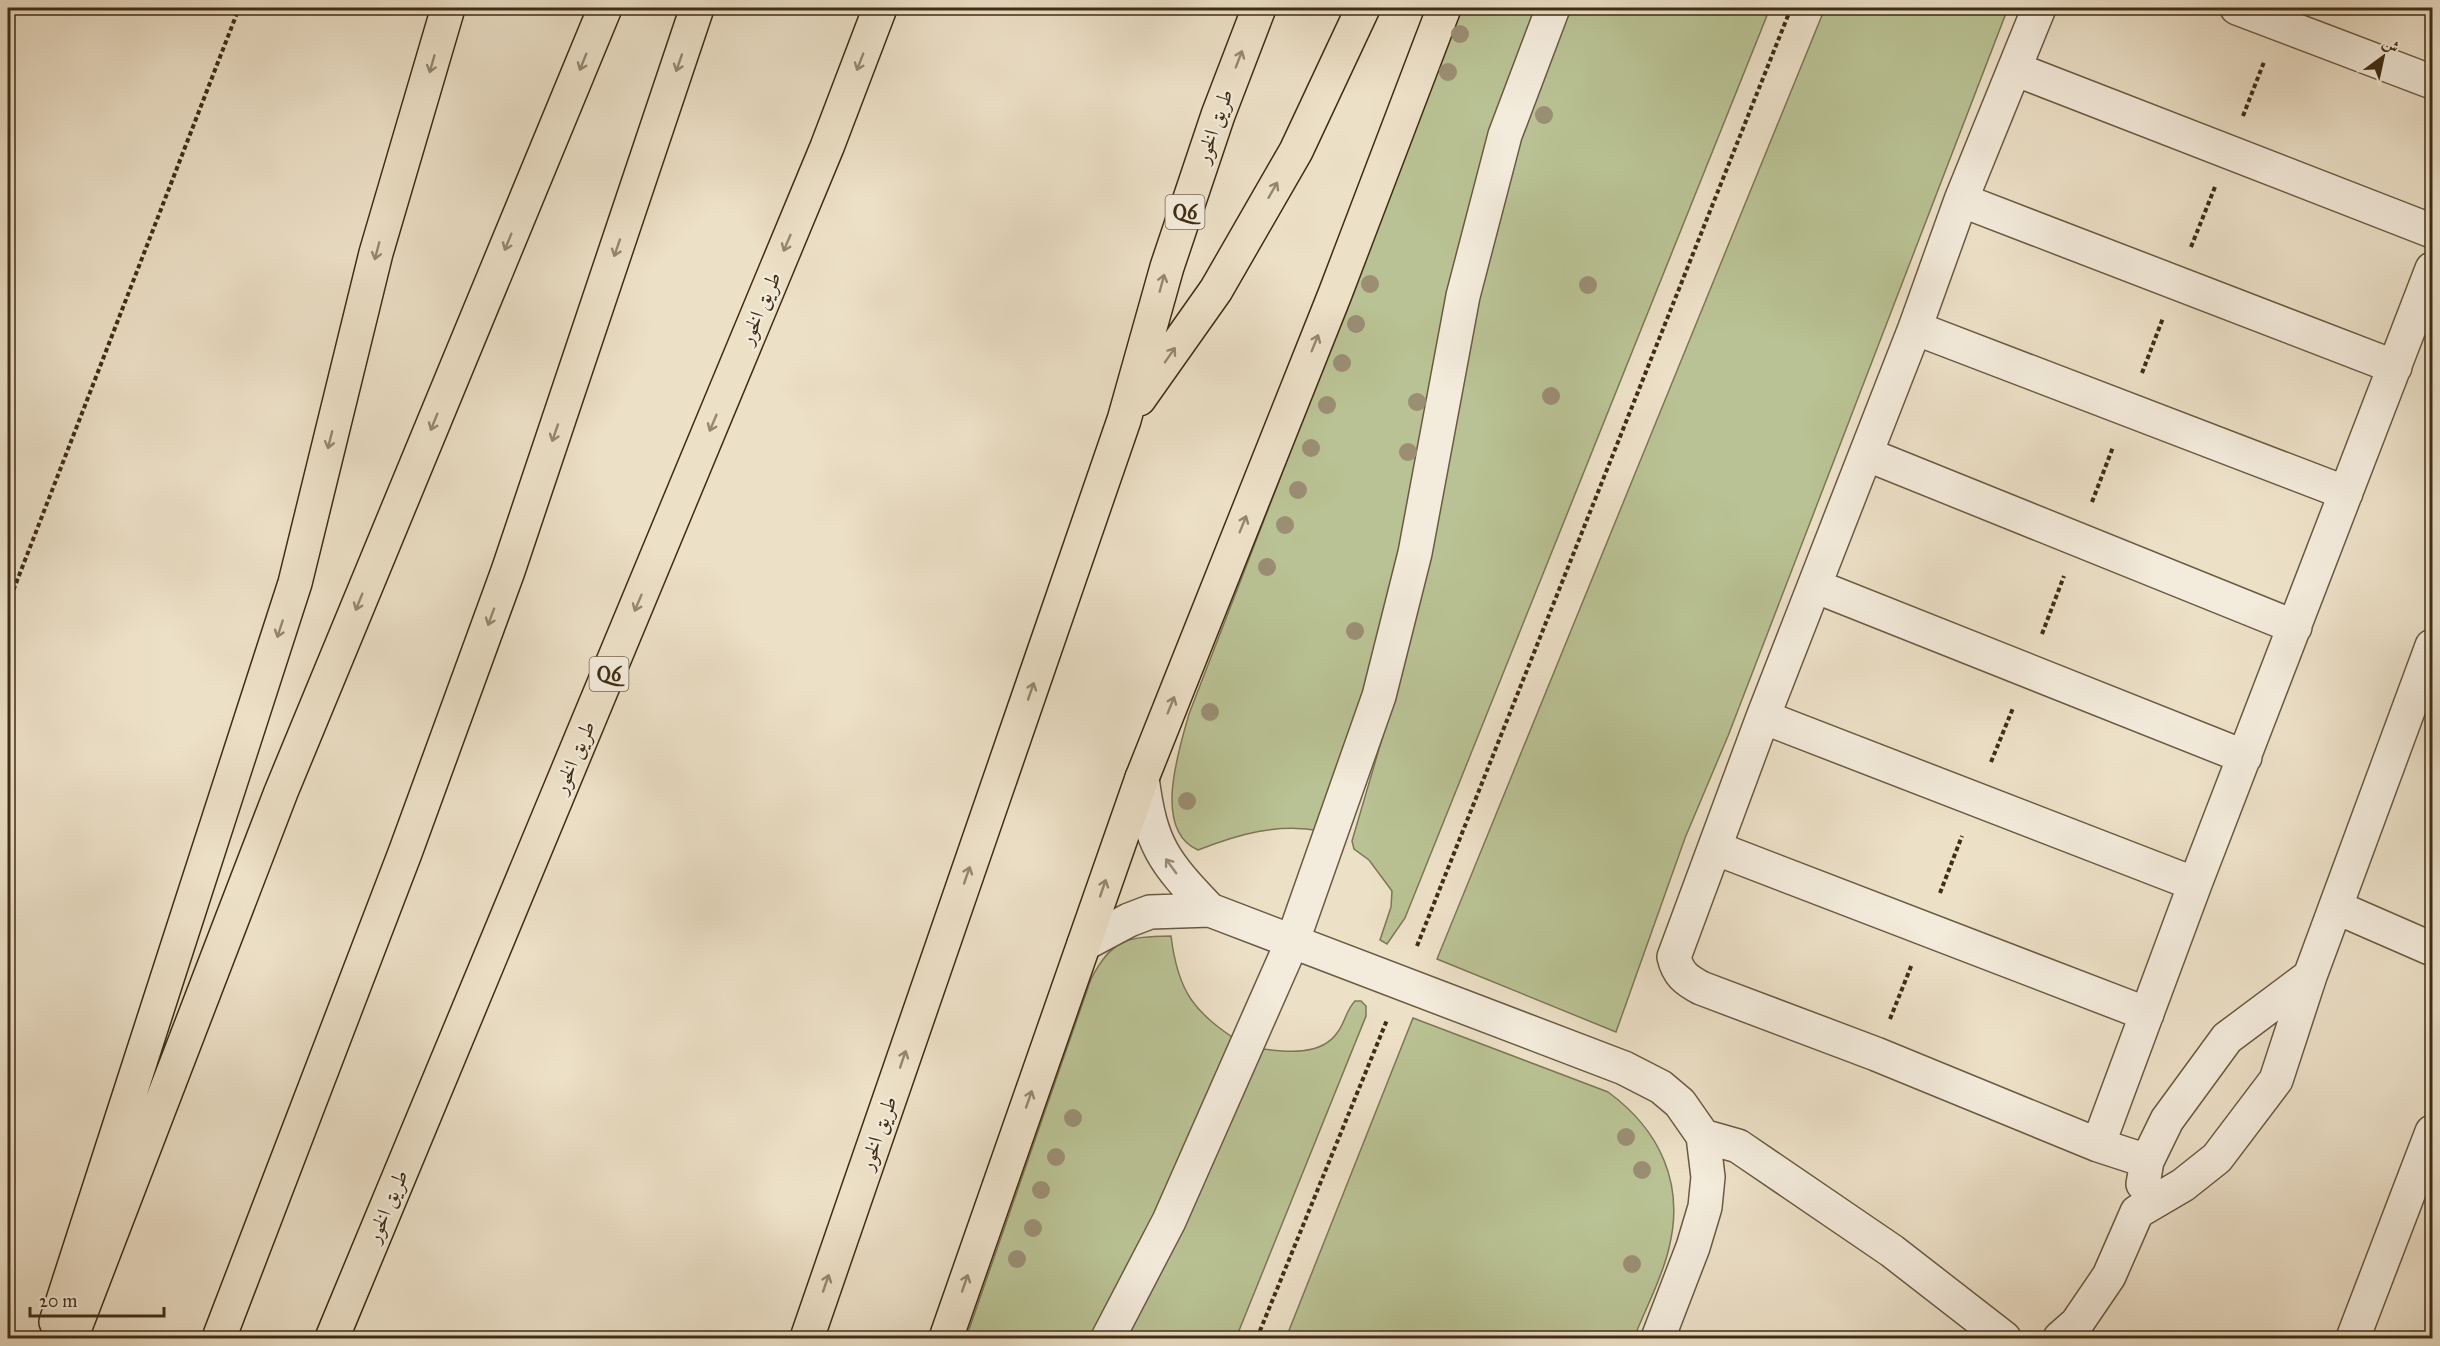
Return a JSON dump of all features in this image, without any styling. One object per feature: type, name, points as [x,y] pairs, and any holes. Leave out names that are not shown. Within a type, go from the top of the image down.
[{"type":"highway","points":[[51,1338],[295,583],[376,254],[448,8]]},
{"type":"highway","points":[[71,1338],[281,792],[605,8]]},
{"type":"highway","points":[[219,1338],[405,853],[508,572],[698,8]]},
{"type":"highway","name":"طريق الخور","points":[[332,1338],[827,147],[880,8]]},
{"type":"highway","name":"طريق الخور","points":[[807,1338],[1124,420],[1167,267],[1218,115],[1259,8]]},
{"type":"highway","points":[[1124,420],[1216,290],[1285,171],[1363,8]]},
{"type":"highway","points":[[946,1338],[1142,778],[1335,294],[1444,8]]},
{"type":"street","points":[[1108,1338],[1169,1221],[1293,940],[1379,696],[1415,553],[1463,296],[1505,135],[1554,8]]},
{"type":"street","points":[[2039,8],[1961,200],[1915,328],[1763,717],[1674,957],[1677,970],[1685,979],[1701,988],[1876,1054],[2098,1144],[2147,1161]]},
{"type":"street","points":[[2237,8],[2433,82]]},
{"type":"street","points":[[2014,69],[2433,231]]},
{"type":"street","points":[[1961,200],[2395,367]]},
{"type":"street","points":[[2098,1144],[2195,884],[2433,269]]},
{"type":"street","points":[[1915,328],[2346,494]]},
{"type":"street","points":[[1866,454],[2295,627]]},
{"type":"street","points":[[1815,586],[2245,757]]},
{"type":"street","points":[[2137,1212],[2183,1185],[2217,1158],[2276,1080],[2310,976],[2338,908],[2433,646]]},
{"type":"street","points":[[1763,717],[2195,884]]},
{"type":"street","points":[[1142,778],[1148,821],[1160,850],[1180,878],[1210,910]]},
{"type":"street","points":[[1715,848],[2146,1014]]},
{"type":"street","points":[[2338,908],[2433,949]]},
{"type":"street","points":[[1084,944],[1150,912],[1210,910],[1624,1068],[1661,1087],[1680,1103],[1703,1136],[1708,1177],[1705,1207],[1693,1247],[1658,1338]]},
{"type":"street","points":[[2060,1338],[2077,1323],[2109,1276],[2137,1212],[2147,1161],[2167,1120],[2227,1038],[2310,976]]},
{"type":"street","points":[[2354,1338],[2433,1132]]},
{"type":"street","points":[[1703,1136],[1737,1146],[1892,1251],[2004,1338]]},
{"type":"path","points":[[8,604],[239,8]]},
{"type":"path","points":[[1257,1338],[1403,982],[1791,8]]},
{"type":"green space","points":[[1462,8],[1540,8],[1391,604],[1321,831],[1274,829],[1228,839],[1198,850],[1184,840],[1176,825],[1172,808],[1175,768],[1189,714]]},
{"type":"green space","points":[[1569,8],[1770,8],[1405,918],[1387,944],[1380,940],[1391,907],[1392,891],[1369,860],[1354,849],[1352,841],[1394,698],[1477,292],[1520,139]]},
{"type":"green space","points":[[1825,8],[2008,8],[1728,736],[1685,838],[1616,1032],[1437,959]]},
{"type":"green space","points":[[1171,936],[1178,972],[1191,999],[1211,1021],[1241,1043],[1092,1338],[966,1338],[1091,979],[1106,955],[1123,942],[1143,937]]},
{"type":"green space","points":[[1355,1001],[1361,1001],[1366,1006],[1366,1016],[1236,1338],[1125,1338],[1262,1049],[1302,1051],[1322,1046],[1337,1033]]},
{"type":"green space","points":[[1413,1018],[1608,1092],[1642,1123],[1664,1160],[1674,1202],[1669,1248],[1662,1271],[1634,1338],[1286,1338]]}]
